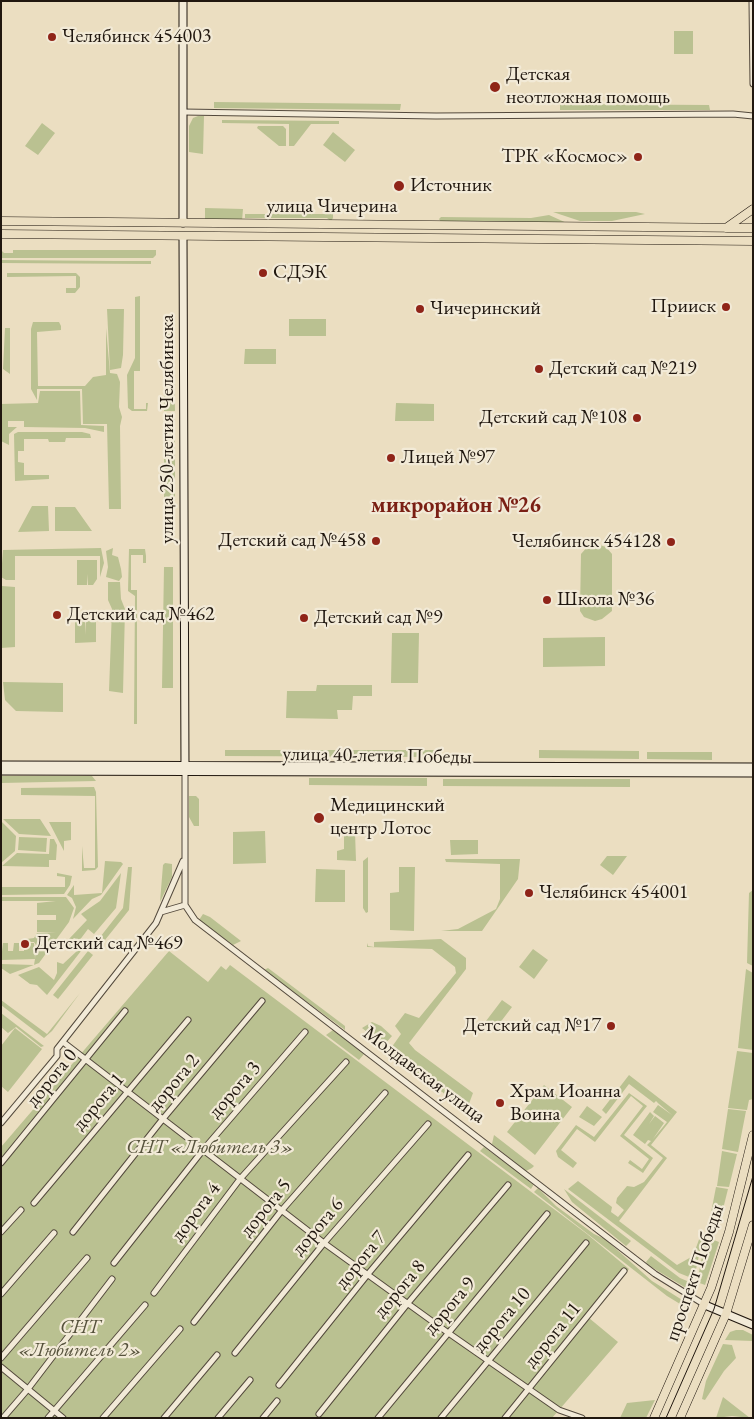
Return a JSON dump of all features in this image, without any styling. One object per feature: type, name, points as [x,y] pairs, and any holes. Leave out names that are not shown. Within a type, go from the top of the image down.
[{"type":"main road","points":[[726,228],[753,209]]},
{"type":"main road","name":"улица Чичерина","points":[[1,221],[753,228]]},
{"type":"main road","name":"улица 250-летия Челябинска","points":[[183,223],[183,236]]},
{"type":"main road","points":[[487,238],[488,226]]},
{"type":"main road","name":"улица Чичерина","points":[[1,234],[753,240]]},
{"type":"main road","name":"проспект Победы","points":[[654,1418],[705,1305],[729,1232],[753,1135]]},
{"type":"main road","name":"проспект Победы","points":[[680,1418],[726,1314],[753,1224]]},
{"type":"street","name":"улица 250-летия Челябинска","points":[[183,1],[183,223]]},
{"type":"street","points":[[752,1],[753,84]]},
{"type":"street","points":[[183,112],[436,116],[733,114],[753,116]]},
{"type":"street","name":"улица 250-летия Челябинска","points":[[183,236],[185,905]]},
{"type":"street","name":"улица 40-летия Победы","points":[[1,765],[437,770],[753,767]]},
{"type":"street","name":"улица 40-летия Победы","points":[[1,771],[185,768]]},
{"type":"street","name":"улица 40-летия Победы","points":[[641,769],[753,773]]},
{"type":"street","name":"улица 250-летия Челябинска","points":[[1,1123],[57,1056],[57,1049],[156,923],[185,856]]},
{"type":"street","points":[[161,912],[185,905]]},
{"type":"street","name":"Молдавская улица","points":[[185,905],[195,920],[655,1274],[705,1305],[753,1325]]},
{"type":"street","name":"дорога 2","points":[[73,1232],[162,1120],[262,1000]]},
{"type":"street","name":"дорога 0","points":[[1,1163],[125,1011]]},
{"type":"street","name":"дорога 1","points":[[34,1203],[188,1020]]},
{"type":"street","name":"дорога 3","points":[[114,1263],[202,1150],[305,1032]]},
{"type":"street","points":[[63,1042],[85,1061],[240,1179],[447,1332],[560,1410],[582,1418]]},
{"type":"street","name":"дорога 4","points":[[154,1293],[240,1179],[346,1062]]},
{"type":"street","name":"дорога 5","points":[[194,1322],[282,1210],[385,1093]]},
{"type":"street","name":"дорога 6","points":[[235,1353],[324,1242],[428,1124]]},
{"type":"street","name":"дорога 7","points":[[279,1385],[368,1274],[468,1155]]},
{"type":"street","name":"дорога 8","points":[[319,1414],[408,1303],[508,1185]]},
{"type":"street","points":[[1,1232],[21,1210]]},
{"type":"street","name":"дорога 9","points":[[378,1418],[447,1332],[547,1214]]},
{"type":"street","points":[[1,1294],[54,1233]]},
{"type":"street","name":"дорога 10","points":[[441,1418],[586,1243]]},
{"type":"street","points":[[1,1358],[87,1258]]},
{"type":"street","name":"дорога 11","points":[[505,1418],[624,1271]]},
{"type":"street","points":[[3,1418],[28,1389],[112,1279]]},
{"type":"street","points":[[48,1418],[145,1305]]},
{"type":"street","points":[[103,1418],[180,1330]]},
{"type":"street","points":[[164,1418],[217,1355]]},
{"type":"street","points":[[1,1367],[63,1418]]},
{"type":"street","points":[[218,1418],[250,1380]]},
{"type":"street","points":[[263,1418],[277,1401]]},
{"type":"green space","points":[[674,31],[693,31],[693,54],[674,54]]},
{"type":"green space","points":[[214,102],[401,104],[400,110],[214,108]]},
{"type":"green space","points":[[560,104],[709,105],[710,110],[560,110]]},
{"type":"green space","points":[[204,116],[203,154],[189,152],[189,126],[193,118]]},
{"type":"green space","points":[[222,120],[339,121],[339,124],[311,124],[294,146],[289,146],[289,124],[222,123]]},
{"type":"green space","points":[[42,123],[55,133],[38,155],[25,146]]},
{"type":"green space","points":[[258,126],[283,126],[286,129],[286,146],[279,146],[257,128]]},
{"type":"green space","points":[[333,132],[355,150],[345,162],[323,145]]},
{"type":"green space","points":[[205,208],[243,209],[242,221],[205,220]]},
{"type":"green space","points":[[553,212],[636,212],[645,214],[612,221],[580,221]]},
{"type":"green space","points":[[245,214],[333,214],[333,218],[331,221],[327,218],[245,218]]},
{"type":"green space","points":[[549,215],[569,224],[441,222],[439,219],[441,217],[531,218]]},
{"type":"green space","points":[[1,250],[4,253],[13,253],[13,250],[156,250],[156,255],[153,258],[1,258]]},
{"type":"green space","points":[[1,260],[151,261],[151,264],[1,263]]},
{"type":"green space","points":[[7,273],[76,273],[80,277],[80,287],[75,293],[66,293],[66,288],[76,288],[76,276],[7,277]]},
{"type":"green space","points":[[140,296],[140,371],[134,371],[134,409],[146,409],[146,403],[148,403],[147,411],[132,411],[128,408],[127,375],[135,358],[135,297]]},
{"type":"green space","points":[[107,309],[124,309],[121,368],[110,370]]},
{"type":"green space","points":[[164,319],[173,319],[175,411],[164,411]]},
{"type":"green space","points":[[289,319],[326,319],[326,336],[289,336]]},
{"type":"green space","points":[[33,322],[59,322],[61,326],[61,330],[37,332],[38,386],[85,386],[93,377],[106,375],[106,328],[110,373],[117,374],[120,382],[119,407],[122,417],[120,426],[121,509],[109,509],[107,424],[83,424],[82,389],[37,389],[37,400],[31,389],[31,329]]},
{"type":"green space","points":[[5,328],[10,328],[10,374],[3,369]]},
{"type":"green space","points":[[245,349],[276,349],[276,364],[244,364]]},
{"type":"green space","points":[[40,391],[80,391],[81,425],[104,426],[104,432],[85,428],[24,427],[24,421],[8,421],[8,427],[17,427],[9,434],[9,445],[1,441],[1,404],[38,403]]},
{"type":"green space","points":[[396,403],[434,404],[434,421],[395,421]]},
{"type":"green space","points":[[164,417],[175,417],[175,532],[164,532]]},
{"type":"green space","points":[[18,432],[82,432],[90,434],[91,438],[66,438],[65,442],[49,442],[48,439],[24,439],[24,451],[18,451],[18,462],[24,463],[24,475],[49,475],[49,479],[15,481],[14,434]]},
{"type":"green space","points":[[32,506],[48,506],[49,531],[18,532]]},
{"type":"green space","points":[[55,507],[75,507],[92,531],[55,531]]},
{"type":"green space","points":[[596,544],[606,547],[612,554],[612,611],[602,619],[595,621],[584,617],[580,611],[581,554],[589,545]]},
{"type":"green space","points":[[101,548],[104,563],[100,577],[100,556],[15,556],[15,580],[6,580],[1,577],[3,550]]},
{"type":"green space","points":[[113,548],[112,555],[118,557],[121,569],[122,577],[119,581],[106,577],[108,567],[106,551]]},
{"type":"green space","points":[[129,549],[145,549],[146,556],[146,563],[143,563],[143,555],[131,555],[131,590],[137,590],[137,724],[134,724],[135,596],[128,591]]},
{"type":"green space","points":[[77,560],[97,560],[97,579],[93,585],[88,585],[87,574],[87,585],[77,585]]},
{"type":"green space","points":[[164,567],[173,567],[173,688],[162,688]]},
{"type":"green space","points":[[108,582],[120,582],[121,599],[125,609],[123,693],[109,691],[112,609],[108,600]]},
{"type":"green space","points":[[2,586],[15,587],[15,647],[1,648]]},
{"type":"green space","points":[[85,619],[85,635],[86,619],[96,619],[96,642],[75,643],[75,620]]},
{"type":"green space","points":[[392,633],[419,633],[418,683],[391,683]]},
{"type":"green space","points":[[605,637],[605,666],[543,667],[543,638]]},
{"type":"green space","points":[[3,682],[63,683],[63,712],[16,711],[5,700]]},
{"type":"green space","points":[[317,685],[372,685],[372,696],[353,696],[352,710],[337,710],[338,719],[286,718],[287,691],[316,691]]},
{"type":"green space","points":[[225,750],[435,750],[435,757],[225,756]]},
{"type":"green space","points":[[539,750],[639,751],[639,759],[539,758]]},
{"type":"green space","points":[[647,752],[712,752],[712,760],[647,759]]},
{"type":"green space","points":[[1,776],[92,776],[96,781],[1,783]]},
{"type":"green space","points":[[309,778],[427,778],[427,786],[309,785]]},
{"type":"green space","points":[[443,779],[630,779],[630,787],[443,786]]},
{"type":"green space","points":[[94,787],[96,792],[98,867],[95,870],[82,871],[82,846],[84,868],[95,868],[95,796],[21,795],[21,788]]},
{"type":"green space","points":[[189,796],[196,796],[199,799],[199,826],[194,826],[189,817]]},
{"type":"green space","points":[[3,819],[40,819],[51,836],[19,834]]},
{"type":"green space","points":[[1,821],[16,836],[15,851],[1,863]]},
{"type":"green space","points":[[49,822],[71,822],[71,840],[64,841],[64,851]]},
{"type":"green space","points":[[348,830],[355,832],[356,861],[337,860],[337,851],[344,849],[344,835]]},
{"type":"green space","points":[[265,831],[266,863],[233,864],[233,832]]},
{"type":"green space","points":[[19,837],[47,838],[46,852],[18,850]]},
{"type":"green space","points":[[50,839],[54,839],[57,845],[56,860],[49,860],[49,867],[2,866],[17,853],[49,854]]},
{"type":"green space","points":[[450,840],[478,840],[478,854],[451,855]]},
{"type":"green space","points":[[607,856],[627,856],[613,875],[600,865]]},
{"type":"green space","points":[[368,857],[368,912],[366,913],[363,908],[363,861]]},
{"type":"green space","points":[[445,859],[520,859],[518,879],[482,931],[441,931],[458,929],[496,909],[500,899],[500,864],[446,862]]},
{"type":"green space","points":[[105,861],[121,862],[123,864],[101,895],[92,899],[73,919],[76,907],[72,898],[67,895],[74,885],[74,895],[102,893]]},
{"type":"green space","points":[[165,863],[172,864],[172,877],[160,902],[163,865]]},
{"type":"green space","points":[[128,867],[132,867],[129,910],[97,950],[93,946],[123,908]]},
{"type":"green space","points":[[399,867],[415,867],[414,931],[390,930],[390,893],[399,892]]},
{"type":"green space","points":[[316,869],[345,870],[345,902],[315,902]]},
{"type":"green space","points":[[57,873],[72,876],[70,885],[64,894],[1,895],[1,887],[65,887],[65,877],[57,876]]},
{"type":"green space","points":[[121,873],[116,908],[94,934],[88,929],[79,941],[74,938],[71,942],[75,945],[69,947],[67,943],[69,939],[87,920],[81,914],[100,901]]},
{"type":"green space","points":[[753,890],[753,966],[747,963],[749,893]]},
{"type":"green space","points":[[1,897],[66,897],[74,908],[69,922],[39,963],[34,965],[36,945],[34,942],[26,942],[27,939],[34,938],[37,933],[56,933],[37,932],[37,920],[56,920],[56,915],[37,915],[37,903],[56,901],[1,901]]},
{"type":"green space","points":[[203,914],[210,917],[241,941],[233,945],[199,920]]},
{"type":"green space","points":[[441,939],[466,958],[466,969],[409,1043],[415,1050],[473,1093],[467,1109],[468,1112],[389,1051],[401,1034],[395,1026],[405,1013],[419,1018],[456,973],[455,967],[432,949],[367,947],[367,943],[368,946],[374,947],[374,942]]},
{"type":"green space","points":[[3,943],[8,943],[8,951],[13,951],[14,943],[19,943],[19,951],[24,951],[24,943],[34,943],[35,959],[1,960]]},
{"type":"green space","points":[[533,949],[548,960],[534,979],[519,967]]},
{"type":"green space","points":[[77,951],[81,951],[47,995],[37,985],[30,984],[18,975],[39,967],[54,980],[57,973],[57,962],[63,964]]},
{"type":"green space","points":[[88,951],[93,955],[58,999],[53,995]]},
{"type":"green space","name":"СНТ «Любитель 3»","points":[[169,951],[208,982],[221,966],[226,970],[230,965],[587,1234],[629,1269],[589,1318],[618,1342],[552,1418],[1,1418],[1,1147]]},
{"type":"green space","points":[[1,964],[34,965],[10,974],[1,968]]},
{"type":"green space","points":[[268,968],[345,1026],[345,1030],[264,970]]},
{"type":"green space","points":[[746,969],[753,973],[753,1050],[738,1048]]},
{"type":"green space","points":[[80,993],[52,1031],[44,1038],[1,1005],[1,1000],[47,1034]]},
{"type":"green space","points":[[502,1000],[512,1007],[496,1028],[486,1021]]},
{"type":"green space","points":[[1,1013],[44,1046],[41,1047],[16,1027],[8,1033],[1,1027]]},
{"type":"green space","points":[[372,1022],[381,1026],[392,1036],[384,1045],[362,1028]]},
{"type":"green space","points":[[15,1028],[42,1049],[8,1092],[1,1086],[1,1046]]},
{"type":"green space","points":[[333,1030],[364,1054],[359,1060],[326,1035]]},
{"type":"green space","points":[[737,1051],[753,1053],[753,1099],[749,1100],[747,1110],[728,1108]]},
{"type":"green space","points":[[629,1075],[677,1112],[651,1145],[667,1158],[619,1221],[677,1265],[693,1256],[701,1234],[702,1241],[694,1279],[679,1273],[568,1189],[578,1181],[612,1207],[611,1212],[618,1217],[624,1210],[616,1203],[617,1198],[627,1186],[634,1187],[644,1182],[663,1158],[647,1145],[651,1141],[648,1140],[645,1144],[633,1135],[650,1112],[654,1116],[649,1124],[655,1116],[664,1123],[653,1139],[667,1122],[653,1112],[658,1105],[672,1115],[656,1101],[654,1103],[629,1084],[606,1114],[602,1110]]},
{"type":"green space","points":[[544,1085],[572,1107],[535,1155],[507,1132]]},
{"type":"green space","points":[[629,1093],[647,1106],[624,1135],[653,1158],[643,1173],[628,1163],[630,1160],[642,1169],[649,1159],[620,1136],[643,1106],[631,1096],[595,1142],[577,1129],[561,1150],[577,1163],[573,1168],[558,1157],[556,1151],[576,1125],[594,1137]]},
{"type":"green space","points":[[587,1106],[602,1117],[594,1126],[579,1117]]},
{"type":"green space","points":[[728,1109],[746,1111],[738,1152],[722,1149]]},
{"type":"green space","points":[[494,1135],[534,1166],[526,1171],[492,1144]]},
{"type":"green space","points":[[484,1147],[534,1184],[531,1189],[480,1151]]},
{"type":"green space","points":[[722,1151],[737,1154],[729,1187],[717,1186]]},
{"type":"green space","points":[[716,1187],[728,1189],[720,1221],[710,1218]]},
{"type":"green space","points":[[538,1188],[556,1206],[594,1234],[605,1239],[652,1281],[687,1303],[685,1307],[667,1296],[534,1192]]},
{"type":"green space","points":[[564,1189],[631,1241],[626,1246],[572,1202]]},
{"type":"green space","points":[[706,1237],[719,1242],[705,1285],[697,1282]]},
{"type":"green space","points":[[651,1256],[680,1278],[694,1284],[691,1291],[648,1265],[646,1262]]},
{"type":"green space","points":[[743,1330],[753,1335],[753,1341],[725,1340],[730,1332]]},
{"type":"green space","points":[[723,1344],[732,1345],[736,1358],[724,1371],[705,1400],[702,1399],[706,1381]]},
{"type":"green space","points":[[723,1397],[750,1418],[732,1416],[716,1418]]},
{"type":"green space","points":[[655,1400],[646,1418],[620,1418],[627,1403]]},
{"type":"tram line","points":[[666,1418],[714,1309],[753,1176]]},
{"type":"place","name":"Челябинск 454003","points":[[52,37]]},
{"type":"place","name":"Детская неотложная помощь","points":[[495,87]]},
{"type":"place","name":"ТРК «Космос»","points":[[638,157]]},
{"type":"place","name":"Источник","points":[[399,186]]},
{"type":"place","name":"СДЭК","points":[[263,273]]},
{"type":"place","name":"Прииск","points":[[726,307]]},
{"type":"place","name":"Чичеринский","points":[[420,309]]},
{"type":"place","name":"Детский сад №219","points":[[539,369]]},
{"type":"place","name":"Детский сад №108","points":[[637,418]]},
{"type":"place","name":"Лицей №97","points":[[391,458]]},
{"type":"place","name":"Детский сад №458","points":[[376,541]]},
{"type":"place","name":"Челябинск 454128","points":[[671,542]]},
{"type":"place","name":"Школа №36","points":[[547,600]]},
{"type":"place","name":"Детский сад №462","points":[[57,615]]},
{"type":"place","name":"Детский сад №9","points":[[304,618]]},
{"type":"place","name":"Медицинский центр Лотос","points":[[319,818]]},
{"type":"place","name":"Челябинск 454001","points":[[529,893]]},
{"type":"place","name":"Детский сад №469","points":[[25,944]]},
{"type":"place","name":"Детский сад №17","points":[[611,1026]]},
{"type":"place","name":"Храм Иоанна Воина","points":[[500,1103]]},
{"type":"district","name":"микрорайон №26","points":[[456,506]]},
{"type":"park label","name":"СНТ «Любитель 2»","points":[[80,1340]]}]
